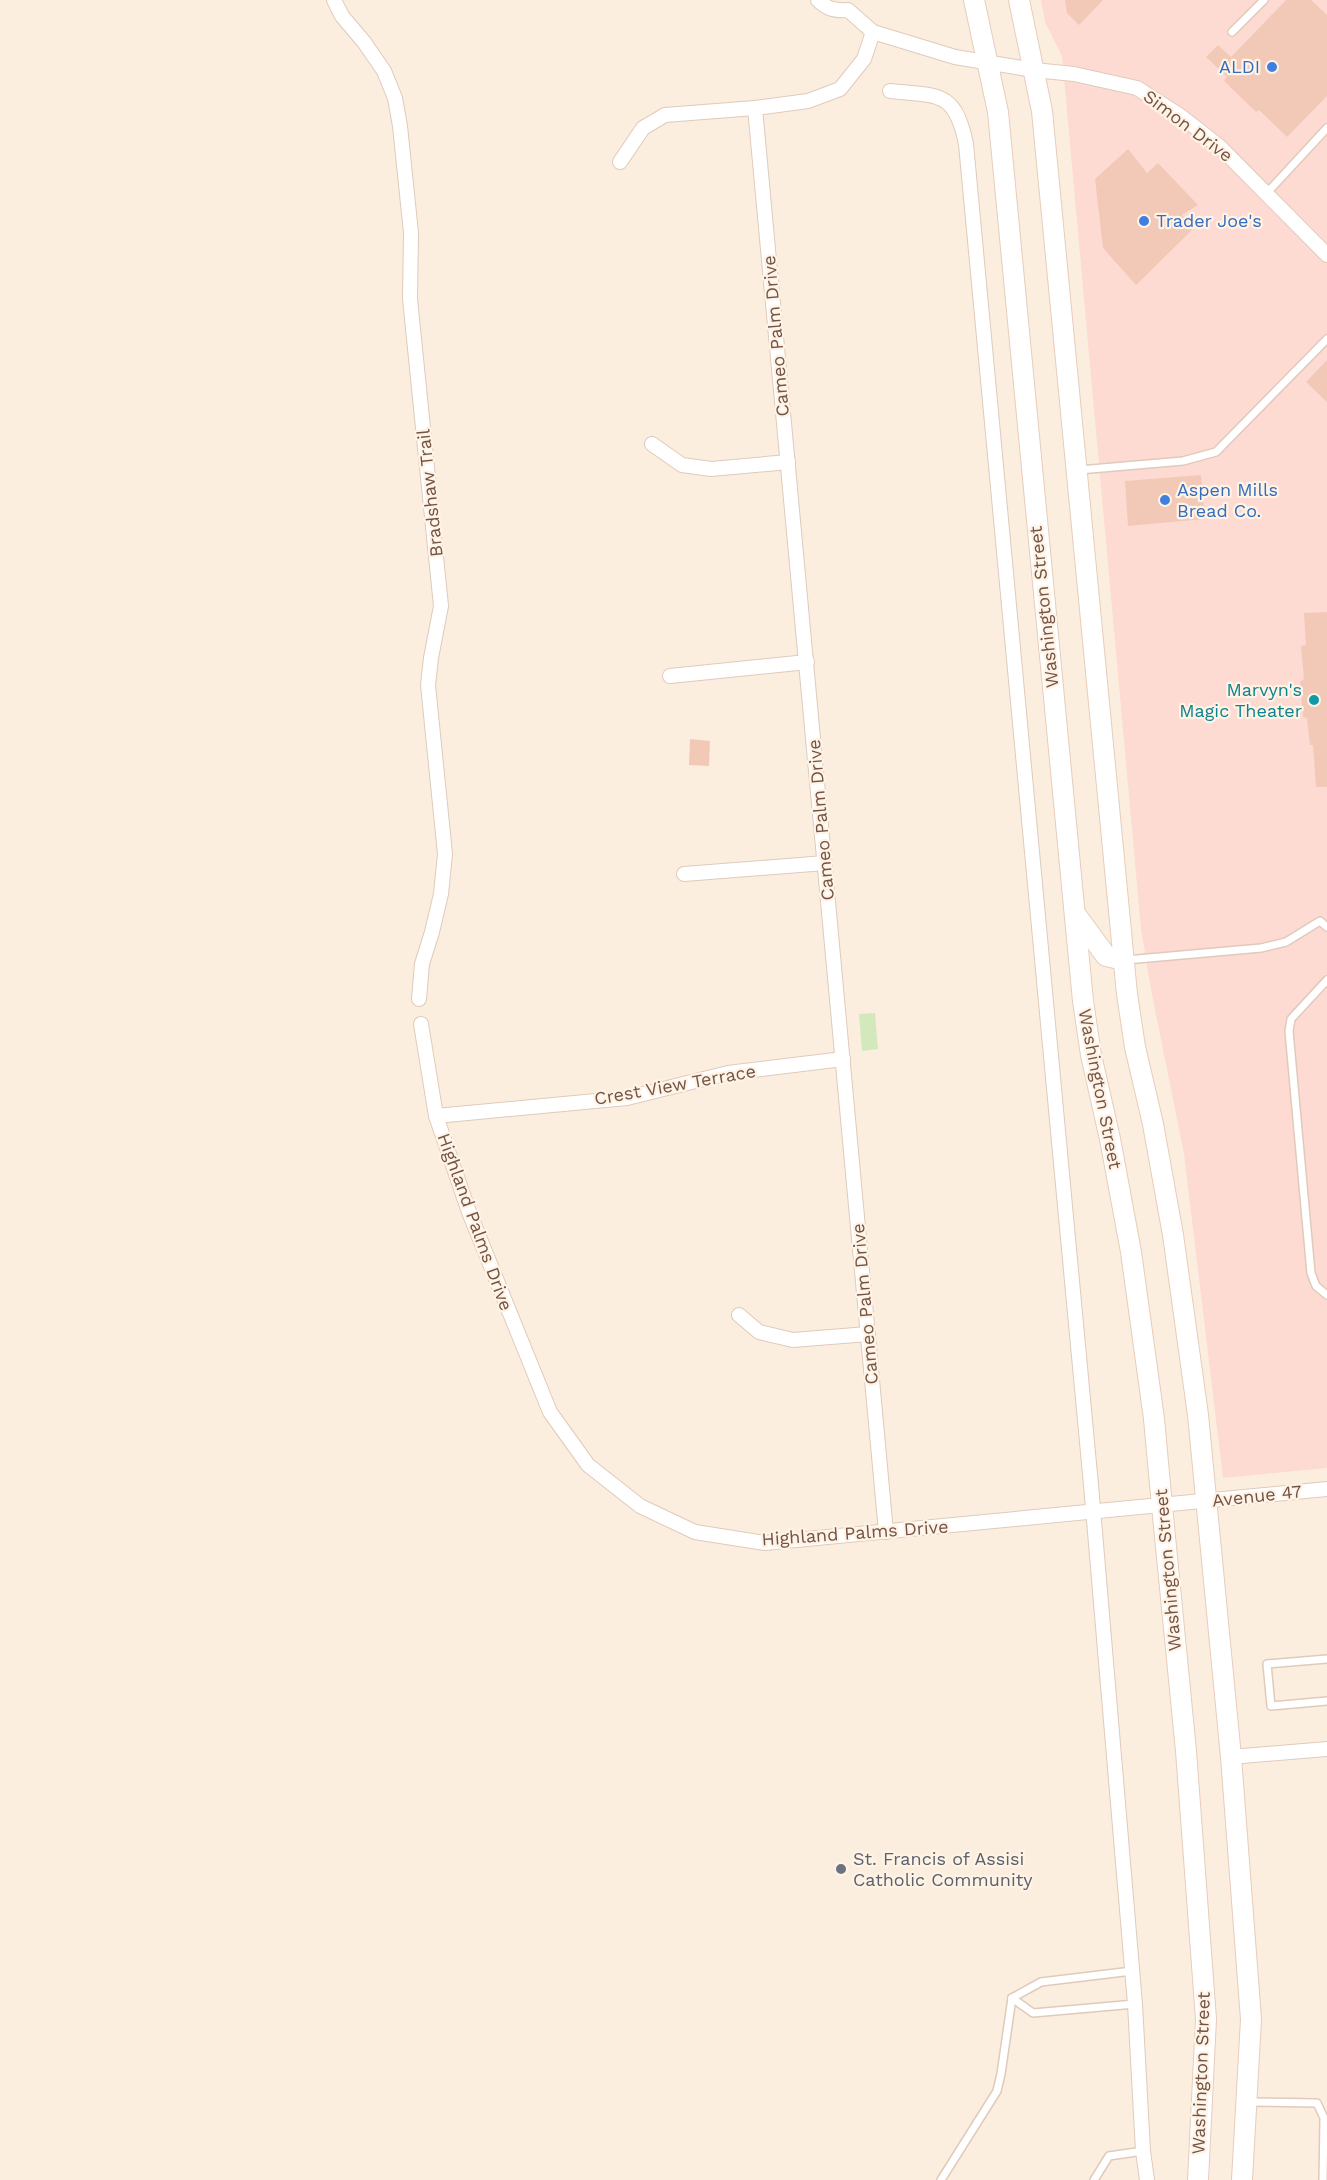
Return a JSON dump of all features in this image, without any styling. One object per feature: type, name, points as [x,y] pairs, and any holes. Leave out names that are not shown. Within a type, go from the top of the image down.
[{"type":"main road","name":"Washington Street","points":[[974,0],[998,112],[1083,1001],[1089,1044],[1131,1252],[1154,1419],[1186,1751],[1206,2019],[1198,2180]]},
{"type":"main road","points":[[1019,0],[1043,115],[1124,960],[1135,1047],[1153,1124],[1173,1235],[1198,1415],[1196,1502],[1231,1757],[1251,2019],[1242,2180]]},
{"type":"main road","points":[[1074,913],[1106,956],[1124,960]]},
{"type":"street","name":"Bradshaw Trail","points":[[334,0],[342,16],[384,71],[395,98],[411,233],[410,299],[441,606],[430,658],[428,685],[445,854],[441,894],[422,964],[419,999]]},
{"type":"street","points":[[620,162],[643,128],[665,115],[755,108],[808,101],[840,89],[864,58],[873,32],[848,5],[836,11],[818,0]]},
{"type":"street","name":"Simon Drive","points":[[873,32],[955,57],[1074,74],[1137,88],[1182,117],[1219,146],[1327,255]]},
{"type":"street","points":[[890,91],[937,96],[952,106],[961,121],[966,144],[1093,1512],[1135,2004],[1143,2152],[1147,2180]]},
{"type":"street","name":"Cameo Palm Drive","points":[[755,108],[886,1532]]},
{"type":"street","points":[[652,444],[682,465],[711,469],[788,462]]},
{"type":"street","points":[[670,676],[807,662]]},
{"type":"street","points":[[684,874],[825,863]]},
{"type":"street","name":"Highland Palms Drive","points":[[421,1024],[436,1116],[468,1212],[550,1412],[588,1465],[640,1506],[695,1532],[765,1543],[1196,1502]]},
{"type":"street","name":"Crest View Terrace","points":[[436,1116],[627,1098],[728,1073],[843,1059]]},
{"type":"street","points":[[739,1315],[759,1332],[793,1340],[868,1334]]},
{"type":"street","name":"Avenue 47","points":[[1196,1502],[1327,1489]]},
{"type":"street","points":[[1231,1757],[1327,1749]]},
{"type":"lane","points":[[1232,33],[1264,0]]},
{"type":"lane","points":[[1266,194],[1327,128]]},
{"type":"lane","points":[[1076,470],[1183,461],[1216,452],[1327,339]]},
{"type":"lane","points":[[1124,960],[1261,948],[1286,942],[1320,921],[1327,927]]},
{"type":"lane","points":[[1327,980],[1291,1019],[1289,1031],[1311,1273],[1316,1286],[1327,1295]]},
{"type":"lane","points":[[1327,1659],[1267,1664],[1271,1706],[1327,1701]]},
{"type":"lane","points":[[1012,1998],[1041,1982],[1132,1971]]},
{"type":"lane","points":[[1012,1998],[1033,2013],[1135,2004]]},
{"type":"lane","points":[[941,2180],[997,2091],[1012,1998]]},
{"type":"lane","points":[[1247,2102],[1317,2103],[1324,2118],[1323,2180]]},
{"type":"lane","points":[[1094,2180],[1109,2156],[1143,2152]]},
{"type":"shaded area","points":[[1041,0],[1327,0],[1327,1468],[1223,1478],[1184,1154],[1141,929],[1062,56],[1045,22]]},
{"type":"green space","points":[[875,1013],[878,1049],[862,1051],[859,1014]]},
{"type":"building","points":[[1065,0],[1103,0],[1079,25],[1067,13]]},
{"type":"building","name":"ALDI","points":[[1286,0],[1311,0],[1327,15],[1327,96],[1287,137],[1259,110],[1256,112],[1224,81],[1227,77],[1206,57],[1218,45],[1231,57]]},
{"type":"building","name":"Trader Joe's","points":[[1128,149],[1147,173],[1158,163],[1198,205],[1182,215],[1194,228],[1136,285],[1103,248],[1095,179]]},
{"type":"building","points":[[1327,360],[1327,402],[1306,382]]},
{"type":"building","name":"Aspen Mills Bread Co.","points":[[1201,475],[1205,519],[1128,526],[1125,481]]},
{"type":"building","name":"Marvyn's Magic Theater","points":[[1327,612],[1327,787],[1316,787],[1313,745],[1310,745],[1307,718],[1303,717],[1300,682],[1304,679],[1301,646],[1306,645],[1304,613]]},
{"type":"building","points":[[690,739],[710,741],[709,766],[689,765]]},
{"type":"place","name":"ALDI","points":[[1272,67]]},
{"type":"place","name":"Trader Joe's","points":[[1144,221]]},
{"type":"place","name":"Aspen Mills Bread Co.","points":[[1165,500]]},
{"type":"place","name":"Marvyn's Magic Theater","points":[[1314,700]]},
{"type":"place","name":"St. Francis of Assisi Catholic Community","points":[[841,1869]]}]
